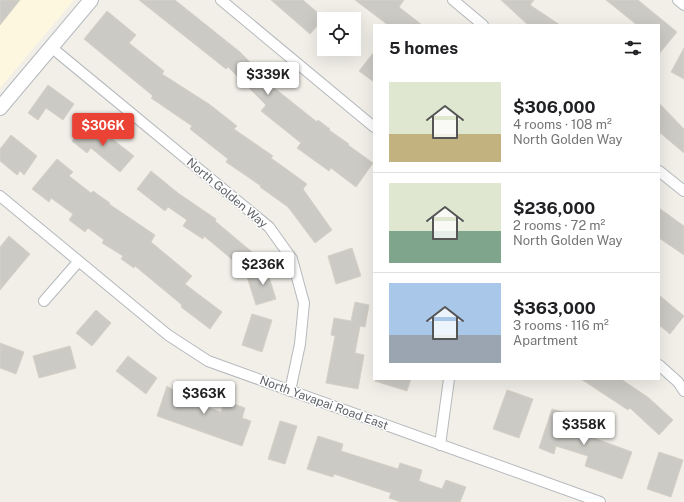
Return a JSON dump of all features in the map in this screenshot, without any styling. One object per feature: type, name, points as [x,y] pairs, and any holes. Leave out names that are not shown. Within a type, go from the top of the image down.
[{"type":"street","points":[[0,108],[91,0]]},
{"type":"street","points":[[220,0],[373,126]]},
{"type":"street","points":[[453,0],[482,24]]},
{"type":"street","points":[[678,0],[684,5]]},
{"type":"street","name":"North Golden Way","points":[[51,47],[269,228],[292,259],[304,303],[300,344],[290,391]]},
{"type":"street","points":[[660,172],[684,192]]},
{"type":"street","name":"North Yavapai Road East","points":[[0,196],[168,335],[208,361],[600,502]]},
{"type":"street","points":[[44,301],[78,262]]},
{"type":"street","points":[[660,366],[678,382],[684,392]]},
{"type":"street","points":[[440,445],[449,380]]},
{"type":"shaded area","points":[[0,0],[74,0],[0,88]]},
{"type":"building","points":[[0,0],[20,0],[0,25]]},
{"type":"building","points":[[139,0],[175,0],[240,52],[270,82],[268,83],[317,122],[318,120],[349,144],[348,145],[373,163],[356,187],[331,168],[329,171],[297,148],[301,143],[261,111],[266,105],[228,67],[226,69]]},
{"type":"building","points":[[271,0],[303,0],[317,12],[317,26],[310,34]]},
{"type":"building","points":[[355,0],[404,0],[399,7],[421,24],[387,24]]},
{"type":"building","points":[[501,0],[534,0],[530,5],[558,24],[527,24]]},
{"type":"building","points":[[606,0],[638,0],[677,32],[660,53],[660,24],[636,24]]},
{"type":"building","points":[[107,11],[136,35],[129,43],[164,71],[162,74],[209,104],[237,126],[234,129],[273,156],[271,158],[307,184],[303,189],[332,230],[315,243],[288,207],[226,162],[228,159],[190,129],[192,126],[151,98],[153,96],[84,39]]},
{"type":"building","points":[[684,48],[684,79],[671,72]]},
{"type":"building","points":[[373,53],[373,81],[359,71]]},
{"type":"building","points":[[48,85],[74,104],[63,120],[46,108],[38,120],[28,113]]},
{"type":"building","points":[[660,104],[684,129],[684,153],[660,133]]},
{"type":"building","points":[[86,123],[108,141],[111,138],[134,156],[120,172],[91,148],[87,153],[72,141]]},
{"type":"building","points":[[11,135],[37,156],[24,175],[20,171],[17,175],[0,161],[0,149]]},
{"type":"building","points":[[57,159],[73,172],[69,176],[91,193],[93,191],[110,203],[109,204],[155,235],[151,242],[192,276],[185,284],[222,312],[210,329],[181,307],[182,305],[135,266],[134,268],[121,259],[123,256],[102,243],[104,240],[88,228],[85,232],[69,220],[73,214],[51,198],[49,202],[32,189]]},
{"type":"building","points":[[151,171],[178,193],[216,219],[215,221],[252,252],[240,266],[204,236],[203,239],[183,226],[187,220],[168,207],[165,211],[137,189]]},
{"type":"building","points":[[660,209],[684,226],[684,255],[660,239]]},
{"type":"building","points":[[9,236],[30,254],[0,290],[0,247]]},
{"type":"building","points":[[352,248],[361,276],[336,284],[328,256]]},
{"type":"building","points":[[281,265],[282,267],[269,277],[276,299],[256,305],[247,277]]},
{"type":"building","points":[[660,296],[684,316],[670,334],[660,326]]},
{"type":"building","points":[[355,302],[369,305],[365,327],[360,326],[355,353],[364,355],[358,389],[326,383],[335,336],[331,335],[334,318],[351,321]]},
{"type":"building","points":[[96,310],[111,323],[92,346],[76,333]]},
{"type":"building","points":[[252,314],[272,320],[262,352],[242,345]]},
{"type":"building","points":[[0,343],[24,352],[16,374],[0,368]]},
{"type":"building","points":[[70,346],[76,368],[39,378],[33,356]]},
{"type":"building","points":[[128,356],[157,378],[146,394],[116,371]]},
{"type":"building","points":[[376,380],[411,380],[407,391]]},
{"type":"building","points":[[583,380],[622,380],[649,398],[673,420],[659,435],[630,408],[628,410]]},
{"type":"building","points":[[175,383],[195,390],[191,400],[201,403],[201,405],[221,412],[225,401],[245,408],[242,418],[251,421],[242,446],[157,416],[167,386],[173,390]]},
{"type":"building","points":[[507,390],[533,399],[519,438],[493,429]]},
{"type":"building","points":[[552,409],[572,415],[569,424],[582,428],[580,433],[632,452],[622,479],[585,466],[588,456],[556,446],[554,454],[539,448]]},
{"type":"building","points":[[280,421],[297,426],[285,464],[268,459]]},
{"type":"building","points":[[318,436],[343,444],[341,451],[398,469],[400,463],[422,470],[419,481],[442,489],[446,480],[466,487],[460,502],[401,502],[389,498],[391,493],[334,474],[333,477],[307,469]]},
{"type":"building","points":[[659,452],[683,460],[671,497],[647,489]]}]
